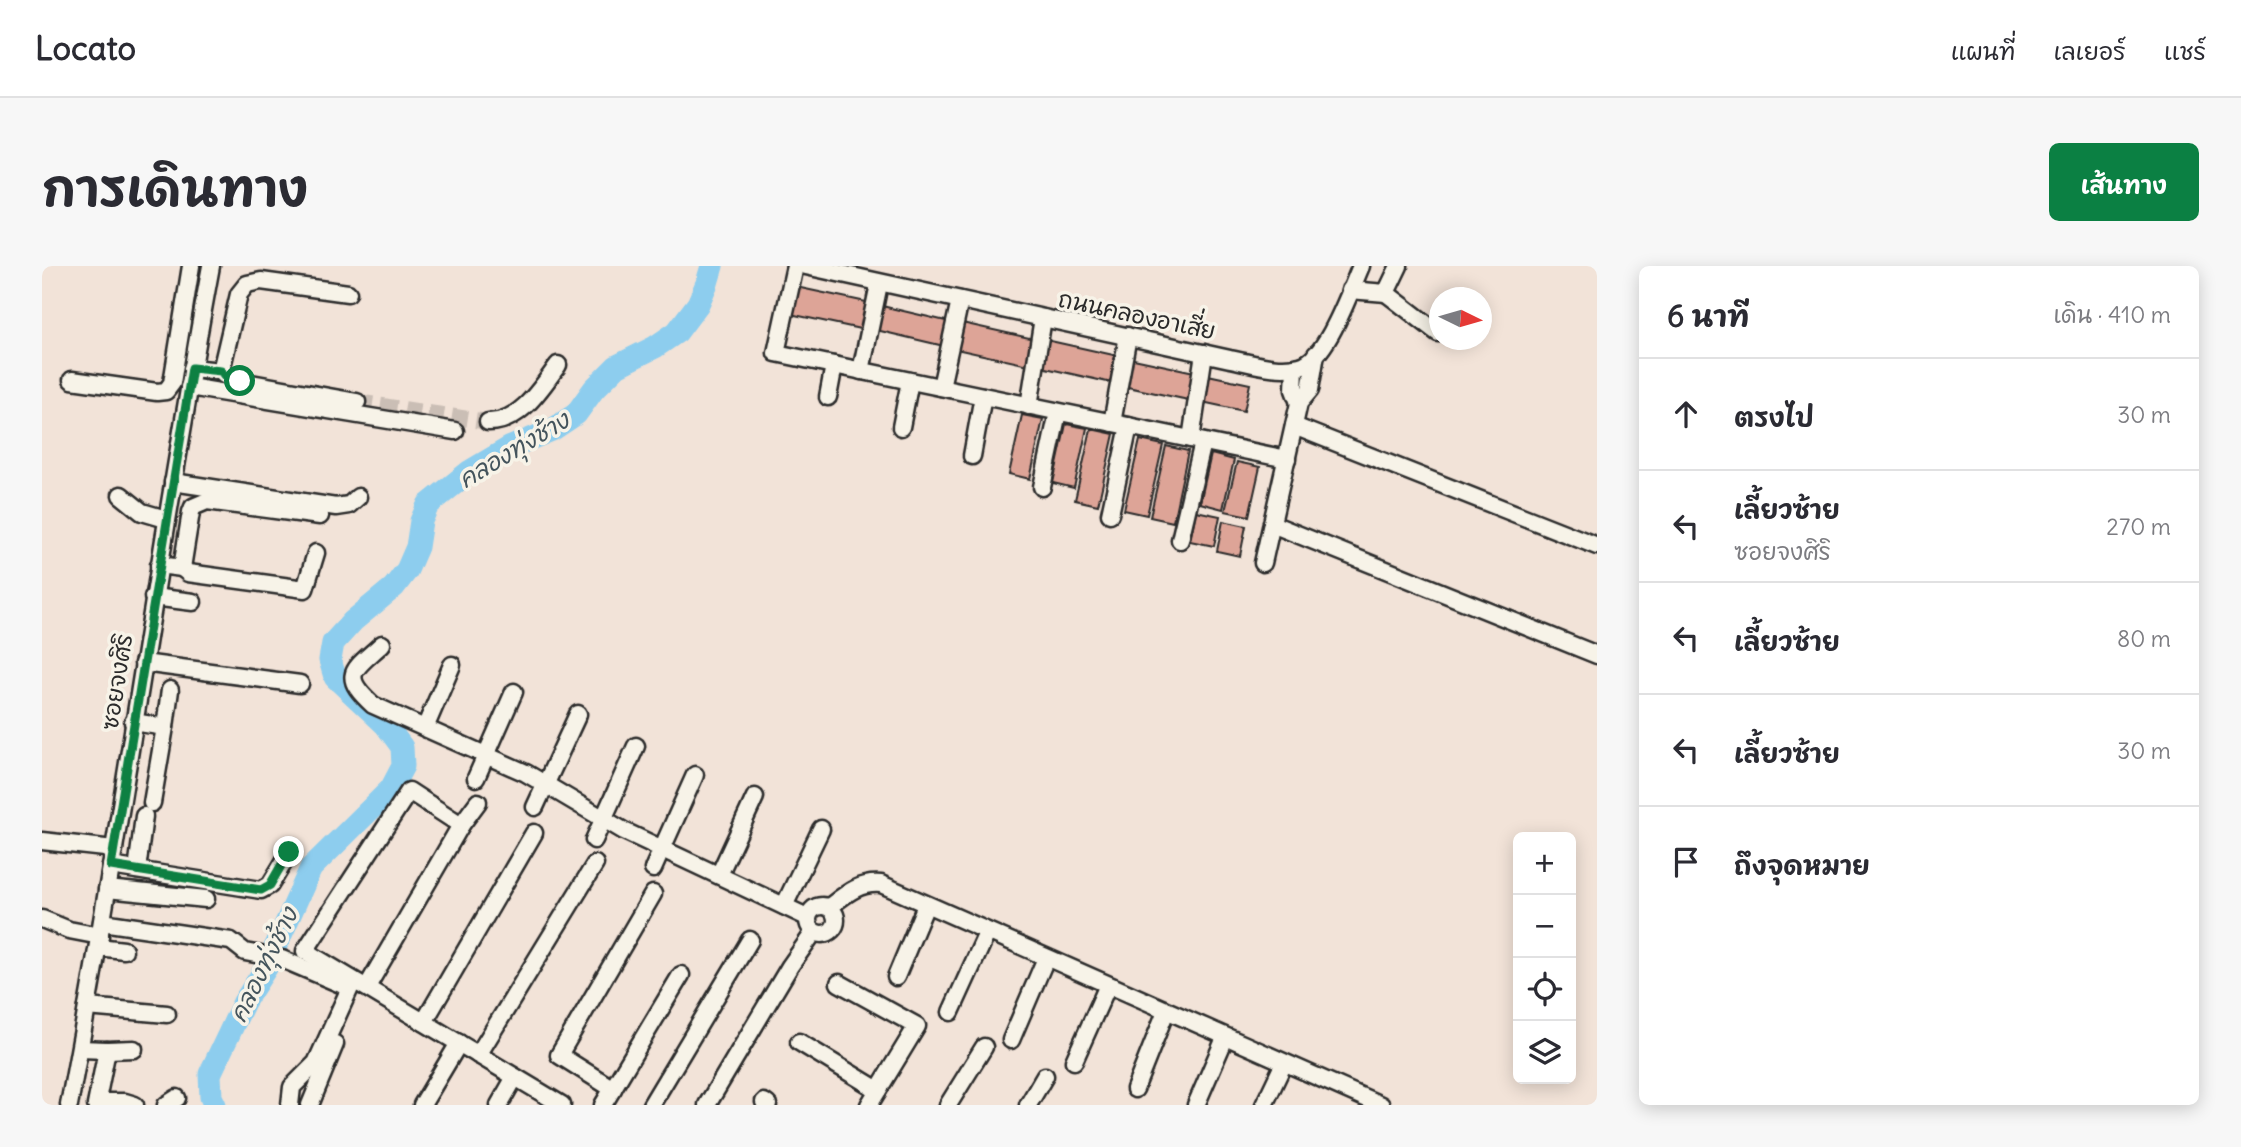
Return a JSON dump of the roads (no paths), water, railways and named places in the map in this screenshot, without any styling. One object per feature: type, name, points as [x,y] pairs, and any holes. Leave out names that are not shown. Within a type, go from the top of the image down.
[{"type":"street","points":[[72,380],[166,391],[172,383],[191,266]]},
{"type":"street","name":"ซอยจงศิริ","points":[[69,1105],[100,935],[142,663],[211,266]]},
{"type":"street","points":[[795,266],[776,353],[1287,459]]},
{"type":"street","name":"ถนนคลองอาเสี่ย","points":[[806,266],[1271,367],[1295,367]]},
{"type":"street","points":[[1299,403],[1294,390],[1295,367],[1309,362],[1324,346],[1362,266]]},
{"type":"street","points":[[1386,293],[1399,266]]},
{"type":"street","points":[[221,371],[239,294],[247,284],[261,281],[348,293]]},
{"type":"street","points":[[861,371],[879,284]]},
{"type":"street","points":[[1350,290],[1386,293],[1429,326]]},
{"type":"street","points":[[941,387],[960,300]]},
{"type":"street","points":[[1029,406],[1043,318]]},
{"type":"street","points":[[1112,423],[1128,336]]},
{"type":"street","points":[[1180,540],[1197,441],[1204,353]]},
{"type":"street","points":[[1263,563],[1299,403],[1310,390],[1316,354]]},
{"type":"street","points":[[488,422],[509,418],[529,403],[558,365]]},
{"type":"street","points":[[828,397],[834,365]]},
{"type":"street","points":[[192,368],[221,371],[224,375],[240,381],[357,402]]},
{"type":"street","points":[[901,428],[910,381]]},
{"type":"street","points":[[189,387],[455,431]]},
{"type":"street","points":[[972,456],[983,396]]},
{"type":"street","points":[[1042,487],[1058,412]]},
{"type":"street","points":[[1110,514],[1129,426]]},
{"type":"street","points":[[1294,426],[1597,546]]},
{"type":"street","points":[[173,482],[336,507],[349,505],[358,497]]},
{"type":"street","points":[[121,495],[142,512],[166,519]]},
{"type":"street","points":[[182,568],[191,512],[193,507],[200,503],[212,500],[320,516]]},
{"type":"street","points":[[1272,524],[1597,655]]},
{"type":"street","points":[[159,565],[182,568],[191,573],[305,589],[316,553]]},
{"type":"street","points":[[153,597],[193,602]]},
{"type":"street","points":[[382,644],[354,672],[354,685],[373,705],[486,754],[545,784],[624,831],[807,917]]},
{"type":"street","points":[[142,663],[300,684]]},
{"type":"street","points":[[425,728],[452,664]]},
{"type":"street","points":[[137,870],[170,690]]},
{"type":"street","points":[[476,778],[514,692]]},
{"type":"street","points":[[535,807],[578,714]]},
{"type":"street","points":[[133,722],[165,727]]},
{"type":"street","points":[[594,840],[636,746]]},
{"type":"street","points":[[653,869],[695,775]]},
{"type":"street","points":[[461,825],[409,791],[306,951],[562,1105]]},
{"type":"street","points":[[719,875],[755,797]]},
{"type":"street","points":[[310,1105],[364,986],[461,825],[478,802]]},
{"type":"street","points":[[784,906],[821,830]]},
{"type":"street","points":[[424,1022],[534,833]]},
{"type":"street","points":[[42,841],[114,849]]},
{"type":"street","points":[[111,866],[261,890],[270,885],[289,852]]},
{"type":"street","points":[[478,1055],[595,864]]},
{"type":"street","points":[[829,907],[867,883],[881,884],[1381,1105]]},
{"type":"street","points":[[107,889],[206,899]]},
{"type":"street","points":[[613,1089],[559,1055],[653,894]]},
{"type":"street","points":[[820,905],[829,907],[836,915],[833,929],[828,933],[814,932],[808,925],[807,917],[814,907],[820,905]]},
{"type":"street","points":[[895,977],[926,905]]},
{"type":"street","points":[[42,919],[69,930],[100,935],[231,941],[245,952],[282,959],[350,988],[316,1063],[292,1087],[290,1105]]},
{"type":"street","points":[[707,1105],[814,932]]},
{"type":"street","points":[[951,1012],[987,933]]},
{"type":"street","points":[[100,935],[124,950]]},
{"type":"street","points":[[650,1105],[750,940]]},
{"type":"street","points":[[1011,1040],[1046,958]]},
{"type":"street","points":[[603,1105],[681,975]]},
{"type":"street","points":[[839,983],[917,1026],[869,1105]]},
{"type":"street","points":[[1074,1061],[1108,985]]},
{"type":"street","points":[[87,1007],[167,1014]]},
{"type":"street","points":[[1135,1090],[1166,1011]]},
{"type":"street","points":[[1196,1105],[1225,1038]]},
{"type":"street","points":[[799,1042],[878,1090]]},
{"type":"street","points":[[422,1105],[459,1043]]},
{"type":"street","points":[[948,1105],[984,1047]]},
{"type":"street","points":[[79,1049],[134,1049]]},
{"type":"street","points":[[107,1050],[96,1104],[125,1102],[135,1105]]},
{"type":"street","points":[[1264,1105],[1284,1063]]},
{"type":"street","points":[[1028,1105],[1045,1076]]},
{"type":"street","points":[[499,1105],[515,1077]]},
{"type":"street","points":[[1340,1105],[1347,1089]]},
{"type":"waterway","name":"คลองทุ่งช้าง","points":[[215,1105],[211,1097],[210,1074],[244,1002],[266,968],[311,868],[391,789],[403,766],[402,747],[385,724],[335,677],[330,660],[333,643],[353,621],[394,587],[407,570],[417,547],[421,521],[428,505],[469,472],[511,447],[552,430],[576,414],[594,389],[617,366],[655,347],[677,332],[698,304],[712,266]]},
{"type":"tunnel","points":[[357,402],[488,422]]}]
